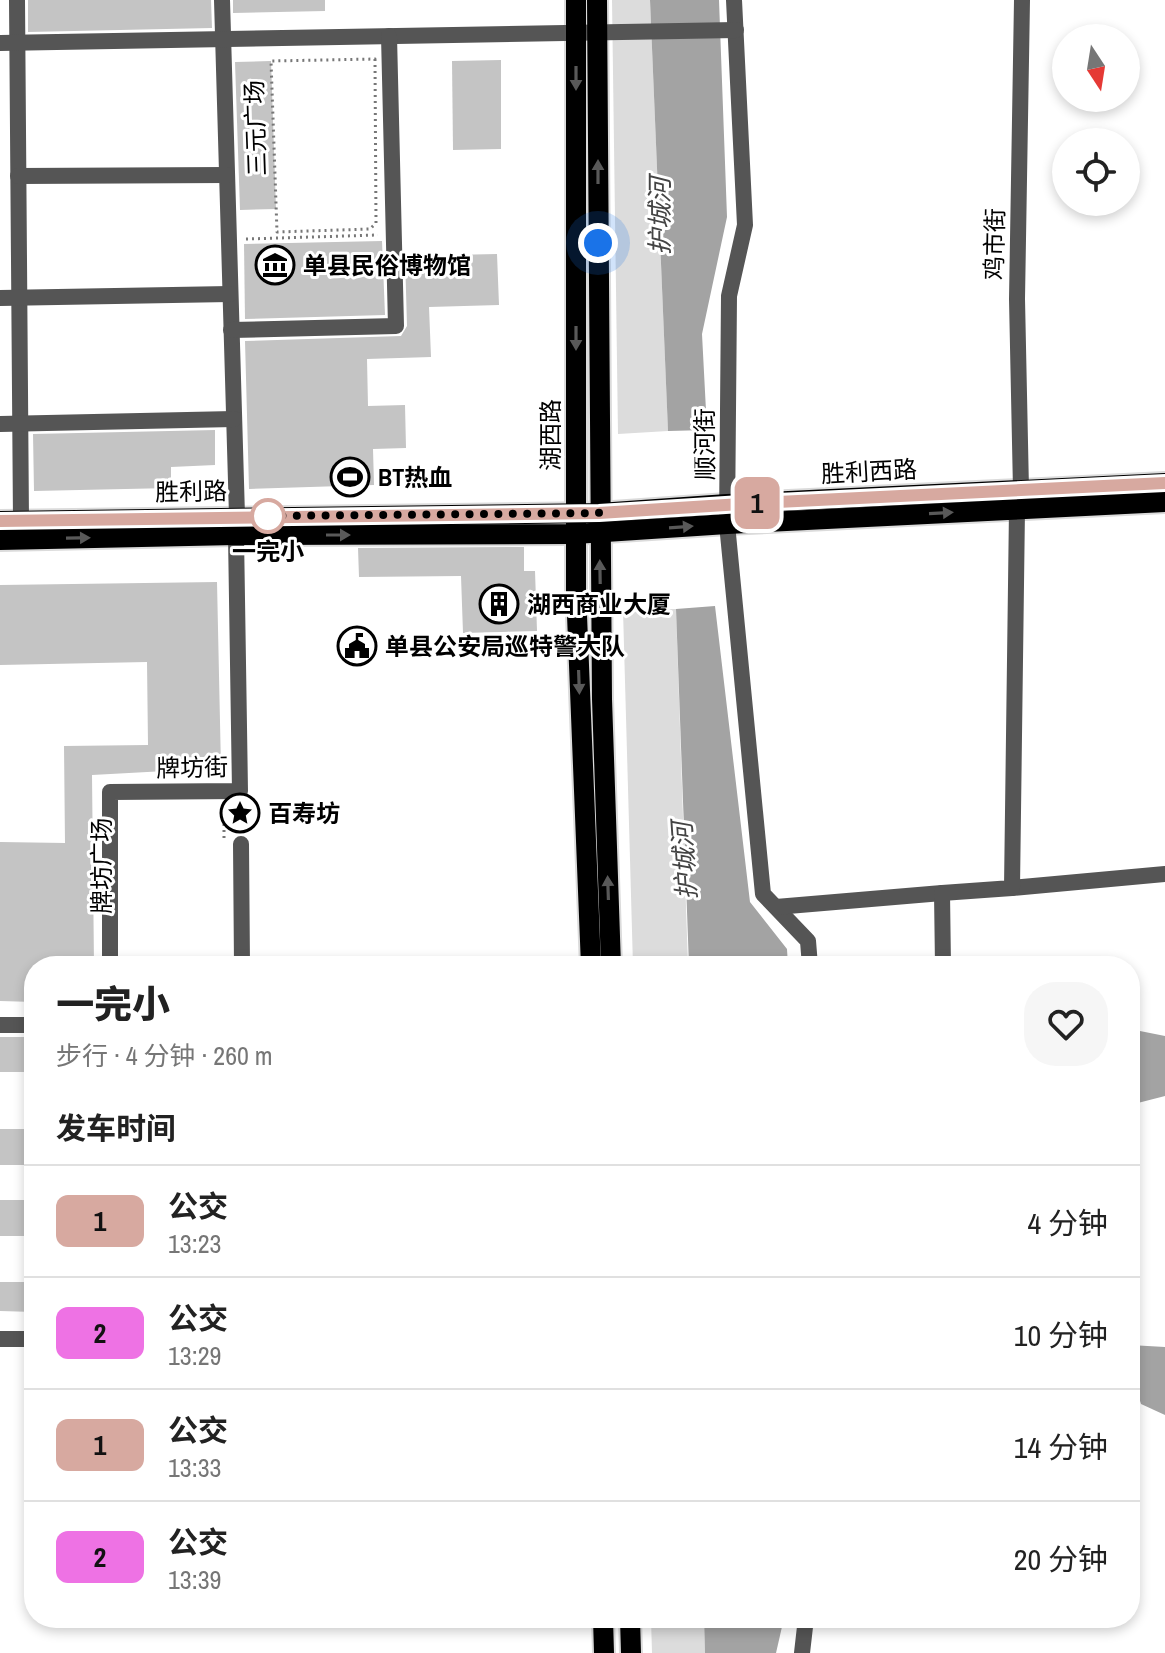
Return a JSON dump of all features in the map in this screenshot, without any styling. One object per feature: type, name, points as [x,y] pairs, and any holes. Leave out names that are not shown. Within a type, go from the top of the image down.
[{"type":"main road","name":"湖西路","points":[[576,0],[576,524],[591,956]]},
{"type":"main road","name":"湖西路","points":[[597,0],[599,522],[611,956]]},
{"type":"main road","name":"胜利西路","points":[[1019,500],[1165,483]]},
{"type":"main road","name":"胜利西路","points":[[576,524],[1019,500],[1165,502]]},
{"type":"main road","name":"胜利路","points":[[0,521],[236,526],[576,524]]},
{"type":"main road","name":"胜利路","points":[[0,540],[236,526]]},
{"type":"main road","points":[[603,1628],[604,1653]]},
{"type":"main road","points":[[630,1628],[631,1653]]},
{"type":"street","points":[[17,0],[8,43],[18,176],[21,521]]},
{"type":"street","points":[[222,0],[236,526]]},
{"type":"street","name":"顺河街","points":[[734,0],[745,225],[729,296],[727,514],[763,894],[808,941],[809,956]]},
{"type":"street","name":"鸡市街","points":[[1012,888],[1019,500],[1017,299],[1022,0]]},
{"type":"street","points":[[8,43],[736,30]]},
{"type":"street","points":[[231,330],[396,326],[389,36]]},
{"type":"street","points":[[18,176],[227,175]]},
{"type":"street","points":[[0,298],[230,294]]},
{"type":"street","points":[[0,424],[234,419]]},
{"type":"street","name":"牌坊街","points":[[110,956],[110,792],[240,791],[236,526]]},
{"type":"street","points":[[233,843],[241,956]]},
{"type":"street","points":[[776,907],[1165,874]]},
{"type":"street","points":[[942,893],[943,956]]},
{"type":"street","points":[[0,1025],[24,1025]]},
{"type":"street","points":[[0,1339],[24,1339]]},
{"type":"street","points":[[802,1653],[805,1628]]},
{"type":"path","name":"三元广场","points":[[375,59],[376,223],[370,229],[277,232],[271,61],[375,59]]},
{"type":"path","points":[[228,240],[394,234]]},
{"type":"path","points":[[224,798],[233,843]]},
{"type":"shaded area","points":[[612,0],[650,0],[668,431],[618,434]]},
{"type":"shaded area","points":[[650,0],[719,0],[727,217],[702,334],[707,430],[668,431]]},
{"type":"shaded area","points":[[715,606],[750,902],[787,949],[787,956],[689,956],[676,609]]},
{"type":"shaded area","points":[[676,609],[688,956],[633,956],[623,610]]},
{"type":"shaded area","points":[[1140,1031],[1165,1036],[1165,1096],[1140,1102]]},
{"type":"shaded area","points":[[1140,1346],[1165,1347],[1165,1415],[1141,1404]]},
{"type":"shaded area","points":[[651,1628],[704,1628],[705,1653],[652,1653]]},
{"type":"shaded area","points":[[704,1628],[782,1628],[776,1653],[705,1653]]},
{"type":"building","points":[[28,0],[211,0],[212,28],[28,32]]},
{"type":"building","points":[[233,0],[325,0],[325,11],[233,13]]},
{"type":"building","points":[[501,60],[501,149],[453,150],[452,61]]},
{"type":"building","points":[[271,61],[276,209],[240,210],[235,62]]},
{"type":"building","points":[[382,241],[385,315],[245,319],[244,244]]},
{"type":"building","points":[[497,254],[499,305],[429,307],[431,357],[367,359],[368,406],[405,405],[406,448],[373,449],[374,485],[249,489],[245,341],[401,336],[407,326],[405,256]]},
{"type":"building","points":[[215,430],[215,465],[171,467],[171,488],[34,491],[33,434]]},
{"type":"building","name":"湖西商业大厦","points":[[524,547],[524,571],[535,571],[537,631],[463,633],[461,576],[359,577],[358,548]]},
{"type":"building","points":[[217,582],[221,768],[92,775],[94,956],[24,956],[24,1002],[0,1001],[0,842],[65,843],[64,746],[148,745],[147,662],[0,665],[0,585]]},
{"type":"building","points":[[0,1037],[24,1037],[24,1072],[0,1072]]},
{"type":"building","points":[[0,1129],[24,1129],[24,1165],[0,1165]]},
{"type":"building","points":[[0,1200],[24,1200],[24,1236],[0,1236]]},
{"type":"building","points":[[0,1282],[24,1282],[24,1312],[0,1311]]},
{"type":"bus line","name":"1","points":[[0,521],[599,513],[1165,483]]},
{"type":"place","name":"单县民俗博物馆","points":[[275,265]]},
{"type":"place","name":"BT热血","points":[[350,477]]},
{"type":"place","name":"一完小","points":[[268,516]]},
{"type":"place","name":"湖西商业大厦","points":[[499,604]]},
{"type":"place","name":"单县公安局巡特警大队","points":[[357,646]]},
{"type":"place","name":"百寿坊","points":[[240,813]]},
{"type":"route","points":[[268,516],[599,513],[598,243]]},
{"type":"water label","name":"护城河","points":[[659,216]]},
{"type":"water label","name":"护城河","points":[[684,861]]}]
